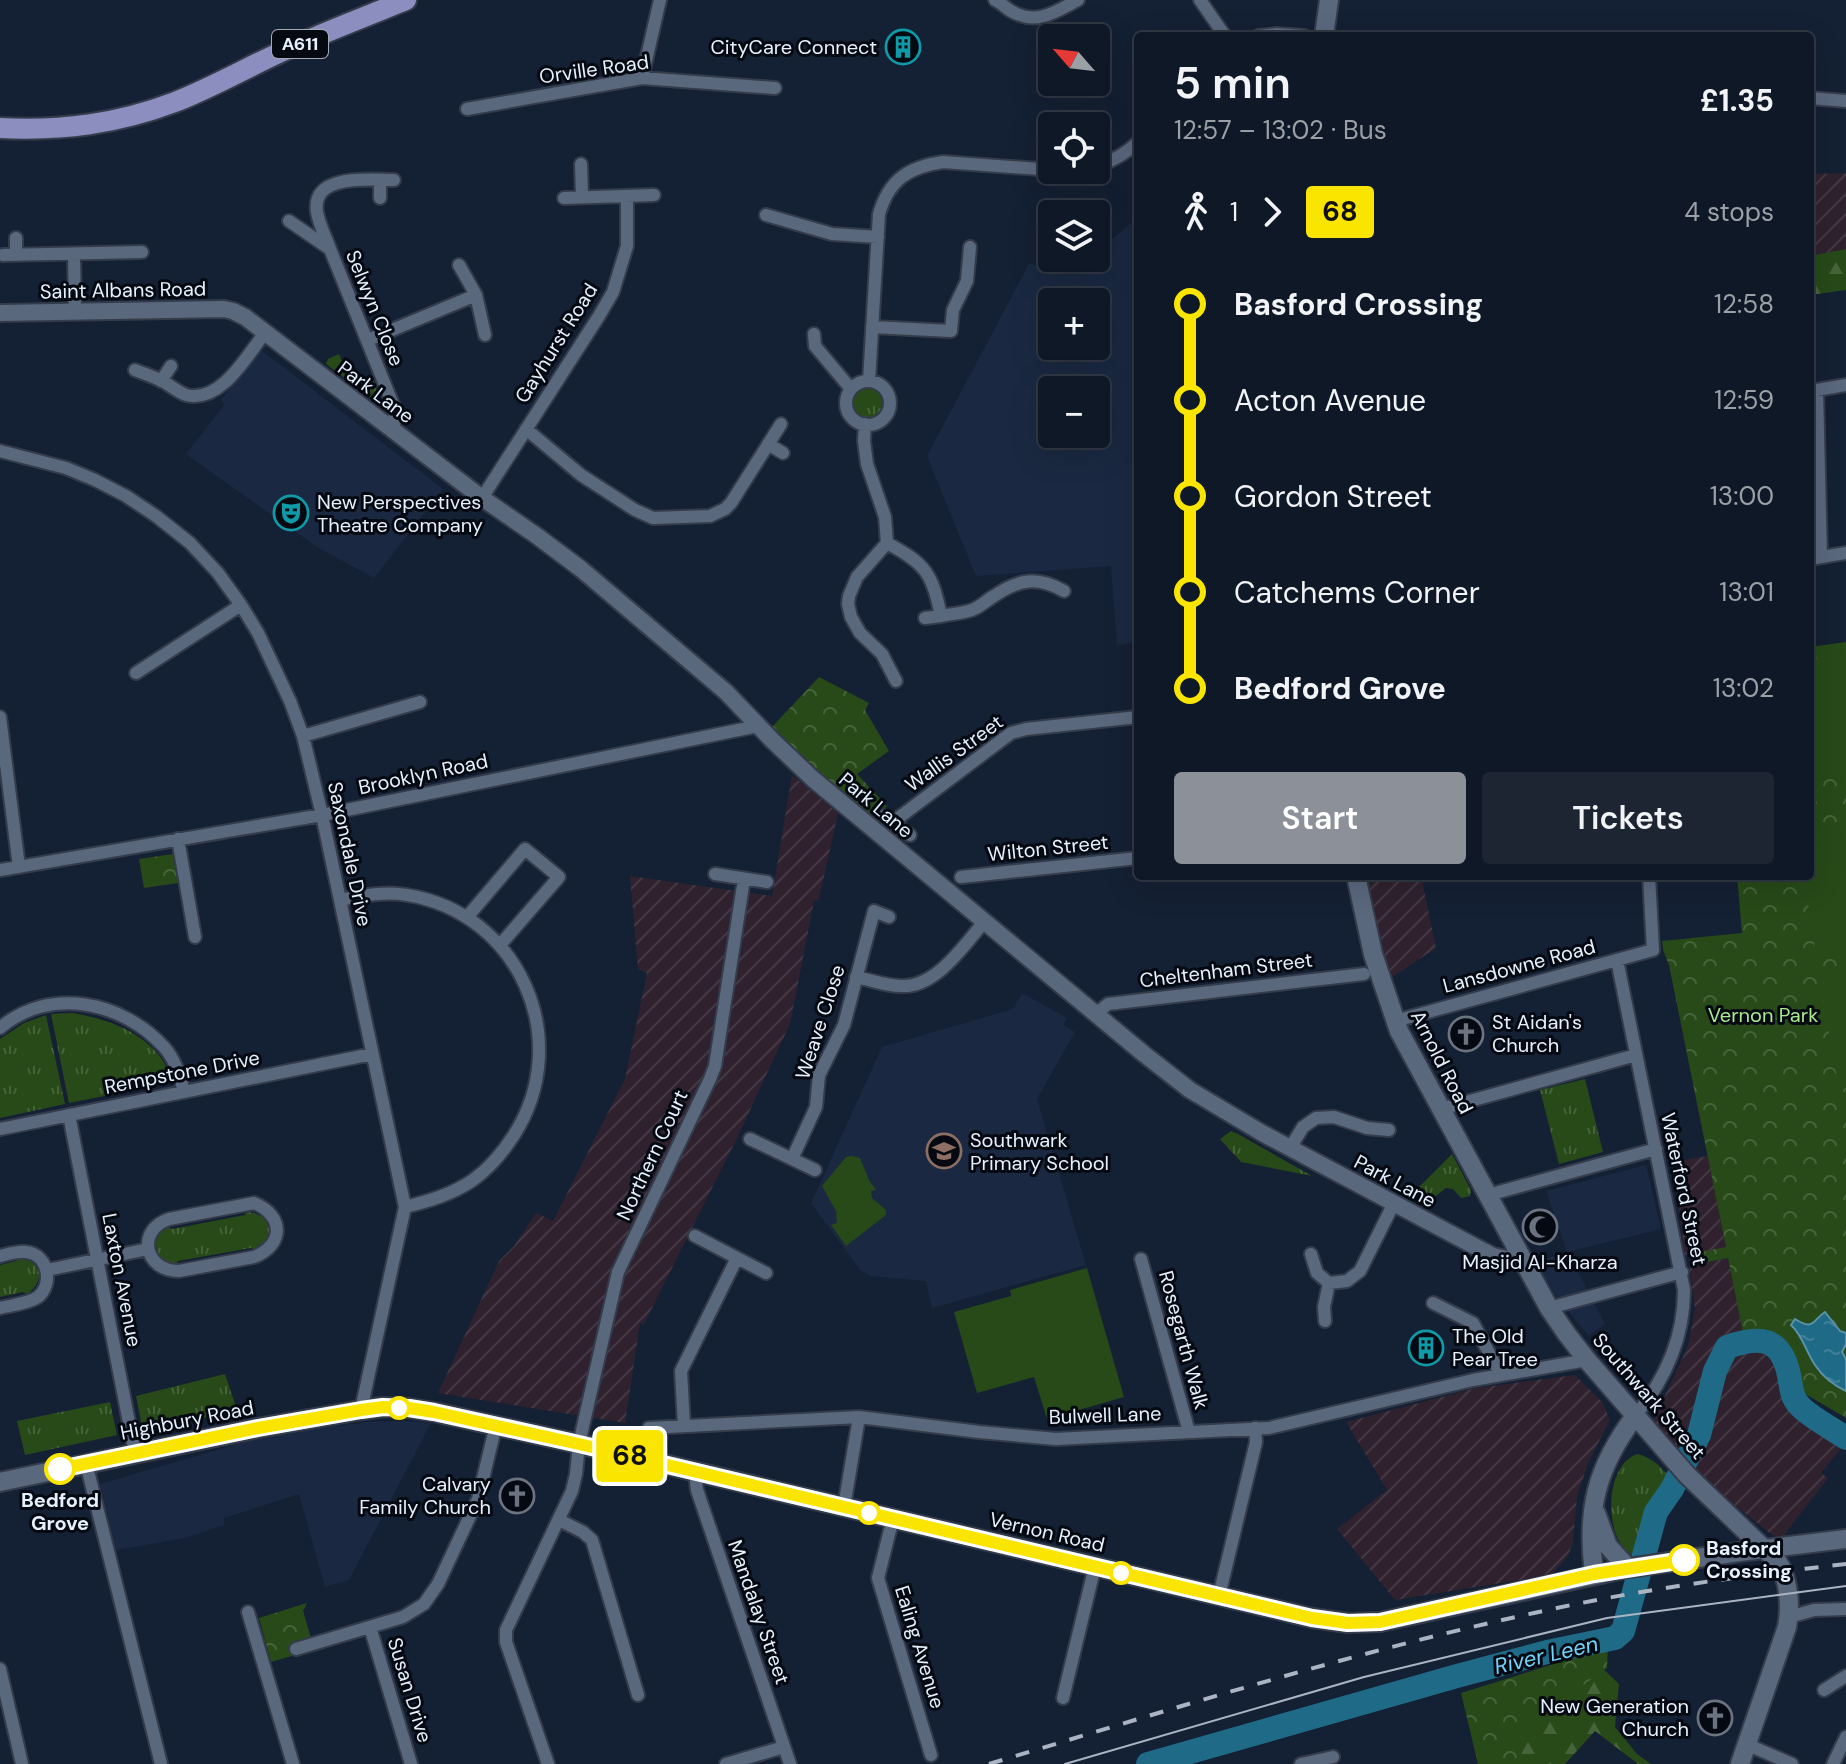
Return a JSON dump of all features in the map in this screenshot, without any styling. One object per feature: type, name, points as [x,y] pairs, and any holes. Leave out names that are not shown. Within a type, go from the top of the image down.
[{"type":"main road","name":"A611","points":[[0,128],[79,127],[149,111],[197,92],[286,49],[406,0]]},
{"type":"main road","points":[[1325,32],[1329,0]]},
{"type":"main road","name":"Arnold Road","points":[[1357,880],[1373,954],[1395,1021],[1521,1256]]},
{"type":"main road","name":"Southwark Street","points":[[1521,1256],[1549,1308],[1587,1360],[1682,1470],[1778,1562],[1783,1571],[1789,1617]]},
{"type":"main road","name":"Vernon Road","points":[[383,1407],[409,1408],[496,1425],[1312,1618],[1348,1623],[1380,1622],[1628,1568],[1846,1539]]},
{"type":"main road","name":"Highbury Road","points":[[0,1482],[135,1453],[383,1407]]},
{"type":"main road","points":[[1594,1574],[1592,1502],[1618,1438],[1635,1416]]},
{"type":"main road","points":[[1592,1502],[1608,1546],[1628,1568]]},
{"type":"main road","points":[[1740,1764],[1789,1617]]},
{"type":"street","points":[[642,78],[660,0]]},
{"type":"street","points":[[998,1],[1026,18],[1042,18],[1078,0]]},
{"type":"street","points":[[1200,0],[1222,32]]},
{"type":"street","name":"Orville Road","points":[[467,109],[642,78],[775,88]]},
{"type":"street","points":[[1814,98],[1846,101]]},
{"type":"street","points":[[1110,161],[1134,146]]},
{"type":"street","points":[[869,381],[879,214],[883,198],[893,184],[924,165],[943,162],[1038,169]]},
{"type":"street","points":[[581,164],[582,197]]},
{"type":"street","points":[[330,249],[317,211],[321,194],[327,187],[347,180],[387,180],[380,198]]},
{"type":"street","points":[[564,198],[654,195]]},
{"type":"street","name":"Gayhurst Road","points":[[482,498],[613,292],[627,246],[627,196]]},
{"type":"street","points":[[766,215],[832,234],[878,237]]},
{"type":"street","name":"Selwyn Close","points":[[289,221],[330,249],[394,407],[395,422],[390,428]]},
{"type":"street","points":[[16,238],[10,255],[142,252]]},
{"type":"street","points":[[872,327],[951,331],[953,310],[967,281],[970,247]]},
{"type":"street","points":[[74,254],[75,311]]},
{"type":"street","points":[[459,265],[476,295],[485,335]]},
{"type":"street","points":[[368,340],[476,295]]},
{"type":"street","name":"Saint Albans Road","points":[[0,313],[224,309],[245,317]]},
{"type":"street","name":"Park Lane","points":[[245,317],[482,498],[581,569],[726,692],[813,779],[1190,1090],[1290,1148],[1493,1256],[1506,1259],[1521,1256]]},
{"type":"street","points":[[135,370],[184,394],[196,396],[211,393],[224,385],[265,333]]},
{"type":"street","points":[[814,334],[815,346],[851,389]]},
{"type":"street","points":[[161,381],[171,366]]},
{"type":"street","points":[[869,381],[882,386],[890,404],[884,417],[865,424],[853,419],[846,402],[851,389],[869,381]]},
{"type":"street","points":[[1846,385],[1817,390],[1816,558],[1846,553]]},
{"type":"street","points":[[526,429],[581,475],[653,518],[710,516],[725,509],[781,424]]},
{"type":"street","points":[[865,424],[867,464],[885,517],[887,543],[857,577],[848,604],[860,633],[882,654],[896,681]]},
{"type":"street","points":[[768,444],[783,453]]},
{"type":"street","name":"Saxondale Drive","points":[[0,451],[66,468],[95,480],[126,496],[190,543],[218,573],[241,605],[275,666],[303,736],[405,1207],[361,1410]]},
{"type":"street","points":[[887,543],[912,556],[926,571],[936,590],[941,616]]},
{"type":"street","points":[[925,618],[973,610],[1019,583],[1035,580],[1049,582],[1064,591]]},
{"type":"street","points":[[136,673],[241,605]]},
{"type":"street","points":[[303,736],[420,702]]},
{"type":"street","points":[[0,717],[19,867]]},
{"type":"street","name":"Wallis Street","points":[[910,835],[889,819],[1011,733],[1134,717]]},
{"type":"street","name":"Brooklyn Road","points":[[0,870],[322,815],[758,726]]},
{"type":"street","points":[[178,839],[195,937]]},
{"type":"street","points":[[468,916],[525,849],[559,877],[500,945]]},
{"type":"street","name":"Wilton Street","points":[[961,877],[1134,858]]},
{"type":"street","points":[[715,874],[767,882]]},
{"type":"street","name":"Northern Court","points":[[548,1764],[506,1642],[506,1630],[572,1491],[579,1444],[618,1272],[715,1066],[744,879]]},
{"type":"street","name":"Lansdowne Road","points":[[1395,1021],[1653,950],[1649,880]]},
{"type":"street","points":[[340,900],[405,894],[468,916],[500,945],[520,974],[535,1010],[540,1048],[537,1081],[523,1121],[501,1154],[473,1180],[439,1198],[405,1207]]},
{"type":"street","name":"Weave Close","points":[[792,1159],[816,1107],[819,1075],[844,1025],[874,911],[889,917]]},
{"type":"street","points":[[856,977],[901,986],[930,979],[985,921]]},
{"type":"street","name":"Waterford Street","points":[[1617,960],[1682,1272],[1684,1306],[1677,1341],[1668,1364],[1652,1396],[1635,1416]]},
{"type":"street","name":"Cheltenham Street","points":[[1096,1014],[1108,1004],[1364,974]]},
{"type":"street","points":[[0,1028],[25,1012],[46,1005],[93,1005],[118,1013],[142,1027],[165,1048],[177,1068],[184,1092]]},
{"type":"street","name":"Rempstone Drive","points":[[0,1129],[372,1054]]},
{"type":"street","points":[[1441,1109],[1636,1055]]},
{"type":"street","name":"Laxton Avenue","points":[[69,1115],[135,1453]]},
{"type":"street","points":[[1290,1148],[1303,1127],[1316,1118],[1334,1117],[1367,1128],[1389,1130]]},
{"type":"street","points":[[750,1139],[815,1170]]},
{"type":"street","points":[[1488,1195],[1656,1149]]},
{"type":"street","points":[[254,1203],[266,1208],[275,1218],[278,1231],[275,1241],[265,1253],[179,1271],[159,1267],[148,1249],[148,1239],[160,1222],[254,1203]]},
{"type":"street","points":[[1311,1254],[1317,1273],[1329,1283],[1347,1281],[1360,1271],[1394,1203]]},
{"type":"street","points":[[695,1236],[766,1273]]},
{"type":"street","points":[[47,1270],[148,1249]]},
{"type":"street","points":[[0,1256],[24,1251],[43,1261],[47,1270],[41,1294],[33,1300],[0,1308]]},
{"type":"street","points":[[684,1426],[681,1371],[737,1258]]},
{"type":"street","name":"Rosegarth Walk","points":[[1141,1259],[1189,1432]]},
{"type":"street","points":[[1549,1308],[1682,1272]]},
{"type":"street","points":[[1325,1321],[1324,1307],[1329,1283]]},
{"type":"street","points":[[1433,1303],[1473,1323],[1501,1375]]},
{"type":"street","name":"Bulwell Lane","points":[[640,1458],[649,1428],[859,1417],[1056,1439],[1269,1428],[1473,1380],[1587,1360]]},
{"type":"street","points":[[844,1507],[859,1417]]},
{"type":"street","points":[[296,1649],[403,1617],[424,1604],[438,1584],[478,1499],[496,1425]]},
{"type":"street","points":[[1219,1596],[1256,1442],[1255,1428]]},
{"type":"street","points":[[86,1463],[161,1764]]},
{"type":"street","name":"Mandalay Street","points":[[698,1472],[697,1490],[790,1764]]},
{"type":"street","name":"Ealing Avenue","points":[[893,1518],[878,1578],[931,1755]]},
{"type":"street","points":[[559,1520],[592,1540],[638,1695]]},
{"type":"street","points":[[1063,1698],[1095,1566]]},
{"type":"street","points":[[1789,1617],[1814,1610],[1846,1609]]},
{"type":"street","points":[[248,1612],[293,1764]]},
{"type":"street","points":[[238,1630],[252,1626]]},
{"type":"street","name":"Susan Drive","points":[[370,1627],[411,1764]]},
{"type":"street","points":[[0,1669],[22,1764]]},
{"type":"street","points":[[1824,1690],[1846,1676]]},
{"type":"street","points":[[618,1683],[633,1678]]},
{"type":"street","points":[[1833,1764],[1846,1737]]},
{"type":"street","name":"Ealing Avenue","points":[[913,1744],[927,1740]]},
{"type":"street","points":[[1746,1744],[1792,1764]]},
{"type":"street","points":[[726,1764],[784,1747]]},
{"type":"street","points":[[1301,1764],[1333,1757]]},
{"type":"shaded area","points":[[1846,173],[1846,249],[1814,255],[1814,174]]},
{"type":"shaded area","points":[[1134,220],[1134,643],[1117,645],[1111,566],[976,576],[927,456],[1029,264],[1038,265],[1038,272],[1110,272],[1110,241]]},
{"type":"shaded area","points":[[261,350],[443,489],[374,578],[317,547],[186,454],[225,404],[221,400]]},
{"type":"shaded area","points":[[792,775],[838,813],[819,899],[814,901],[790,1024],[644,1324],[640,1323],[625,1423],[438,1393],[499,1261],[514,1246],[536,1213],[553,1221],[625,1079],[647,973],[638,969],[630,876],[772,896]]},
{"type":"shaded area","points":[[1366,880],[1422,880],[1436,948],[1388,980]]},
{"type":"shaded area","name":"Southwark Primary School","points":[[1022,993],[1067,1018],[1063,1025],[1075,1032],[1037,1099],[1086,1265],[932,1308],[926,1281],[871,1276],[860,1270],[811,1203],[882,1047],[1013,1009]]},
{"type":"shaded area","points":[[1708,1156],[1726,1248],[1685,1255],[1672,1162]]},
{"type":"shaded area","points":[[1646,1165],[1661,1229],[1568,1252],[1605,1324],[1589,1336],[1557,1298],[1536,1262],[1567,1252],[1546,1191]]},
{"type":"shaded area","points":[[1728,1258],[1743,1333],[1727,1340],[1716,1359],[1684,1457],[1652,1423],[1688,1346],[1695,1309],[1689,1266]]},
{"type":"shaded area","points":[[1753,1345],[1773,1354],[1789,1401],[1844,1445],[1821,1473],[1828,1478],[1781,1539],[1713,1488],[1690,1465],[1720,1372],[1739,1353]]},
{"type":"shaded area","points":[[1575,1375],[1603,1403],[1610,1420],[1589,1461],[1577,1496],[1573,1542],[1568,1556],[1551,1575],[1395,1600],[1337,1529],[1387,1490],[1346,1422],[1476,1388]]},
{"type":"shaded area","points":[[368,1422],[431,1423],[349,1580],[325,1587],[299,1494],[224,1518],[224,1525],[185,1538],[116,1550],[100,1484],[275,1433]]},
{"type":"green space","points":[[1846,249],[1846,290],[1814,294],[1814,255]]},
{"type":"green space","points":[[339,354],[346,372],[352,377],[358,374],[362,384],[373,379],[380,397],[378,400],[375,401],[326,364],[328,359]]},
{"type":"green space","points":[[867,388],[873,389],[881,397],[881,409],[873,417],[867,418],[861,417],[853,409],[852,403],[853,397],[861,389]]},
{"type":"green space","name":"Vernon Park","points":[[1846,642],[1846,1418],[1802,1392],[1790,1357],[1778,1341],[1758,1333],[1743,1333],[1728,1258],[1693,1265],[1690,1254],[1726,1247],[1662,941],[1742,933],[1737,880],[1814,880],[1814,646]]},
{"type":"green space","points":[[1846,654],[1846,776],[1814,780],[1814,659]]},
{"type":"green space","points":[[819,677],[869,703],[865,710],[889,751],[857,774],[887,806],[875,817],[816,773],[771,728]]},
{"type":"green space","points":[[1846,832],[1846,950],[1816,955],[1805,880],[1814,880],[1814,837]]},
{"type":"green space","points":[[173,854],[178,883],[144,888],[139,859]]},
{"type":"green space","points":[[1846,965],[1846,1088],[1839,1089],[1818,970]]},
{"type":"green space","points":[[73,1013],[97,1018],[140,1037],[160,1057],[174,1082],[69,1103],[51,1014]]},
{"type":"green space","points":[[46,1015],[65,1104],[0,1118],[0,1039],[24,1023]]},
{"type":"green space","points":[[1585,1079],[1603,1152],[1559,1164],[1540,1090]]},
{"type":"green space","points":[[1231,1131],[1312,1176],[1241,1162],[1220,1139]]},
{"type":"green space","points":[[1452,1154],[1471,1190],[1470,1196],[1461,1198],[1453,1189],[1446,1188],[1431,1200],[1411,1196],[1407,1199]]},
{"type":"green space","points":[[846,1157],[860,1158],[876,1190],[871,1191],[872,1198],[886,1210],[886,1215],[846,1246],[831,1225],[837,1223],[837,1213],[822,1186]]},
{"type":"green space","points":[[247,1212],[262,1217],[269,1227],[267,1239],[256,1250],[251,1248],[178,1261],[176,1264],[163,1260],[158,1254],[156,1241],[160,1232],[168,1227],[172,1229],[245,1215]]},
{"type":"green space","points":[[20,1258],[37,1268],[37,1284],[27,1294],[23,1292],[0,1297],[0,1265]]},
{"type":"green space","points":[[1087,1268],[1124,1397],[1047,1419],[1034,1377],[977,1393],[954,1312],[1011,1296],[1010,1290]]},
{"type":"green space","points":[[225,1374],[237,1410],[143,1432],[136,1396]]},
{"type":"green space","points":[[110,1402],[117,1435],[25,1455],[17,1421]]},
{"type":"green space","points":[[1638,1454],[1647,1457],[1667,1474],[1648,1509],[1634,1556],[1616,1535],[1611,1503],[1619,1472],[1627,1460]]},
{"type":"green space","points":[[307,1603],[303,1611],[311,1638],[292,1644],[295,1655],[271,1662],[259,1618]]},
{"type":"green space","points":[[1608,1647],[1607,1668],[1517,1733],[1524,1764],[1478,1764],[1461,1693]]},
{"type":"green space","points":[[1595,1661],[1619,1684],[1615,1727],[1637,1754],[1651,1764],[1638,1764],[1595,1731],[1565,1764],[1520,1764],[1502,1727]]},
{"type":"water","points":[[1825,1312],[1840,1331],[1846,1333],[1842,1352],[1846,1359],[1846,1391],[1821,1373],[1791,1325],[1795,1319],[1812,1323]]},
{"type":"waterway","name":"River Leen","points":[[1148,1764],[1457,1676],[1615,1638],[1623,1631],[1656,1512],[1672,1489],[1699,1435],[1715,1371],[1727,1347],[1749,1341],[1767,1342],[1774,1346],[1785,1362],[1796,1402],[1808,1414],[1846,1438]]},
{"type":"tram line","points":[[1065,1764],[1364,1677],[1607,1618],[1846,1586]]},
{"type":"railway","points":[[989,1764],[1260,1683],[1465,1629],[1650,1591],[1846,1564]]},
{"type":"bus line","name":"68","points":[[60,1469],[258,1428],[383,1407],[409,1408],[579,1444],[1312,1618],[1348,1623],[1380,1622],[1594,1574],[1684,1560]]},
{"type":"place","name":"CityCare Connect","points":[[903,47]]},
{"type":"place","name":"New Perspectives Theatre Company","points":[[291,513]]},
{"type":"place","name":"St Aidan's Church","points":[[1466,1034]]},
{"type":"place","name":"Southwark Primary School","points":[[944,1151]]},
{"type":"place","name":"Masjid Al-Kharza","points":[[1540,1227]]},
{"type":"place","name":"The Old Pear Tree","points":[[1426,1348]]},
{"type":"place","name":"Bedford Grove","points":[[60,1469]]},
{"type":"place","name":"Calvary Family Church","points":[[517,1496]]},
{"type":"place","name":"Basford Crossing","points":[[1684,1560]]},
{"type":"place","name":"New Generation Church","points":[[1715,1718]]}]
